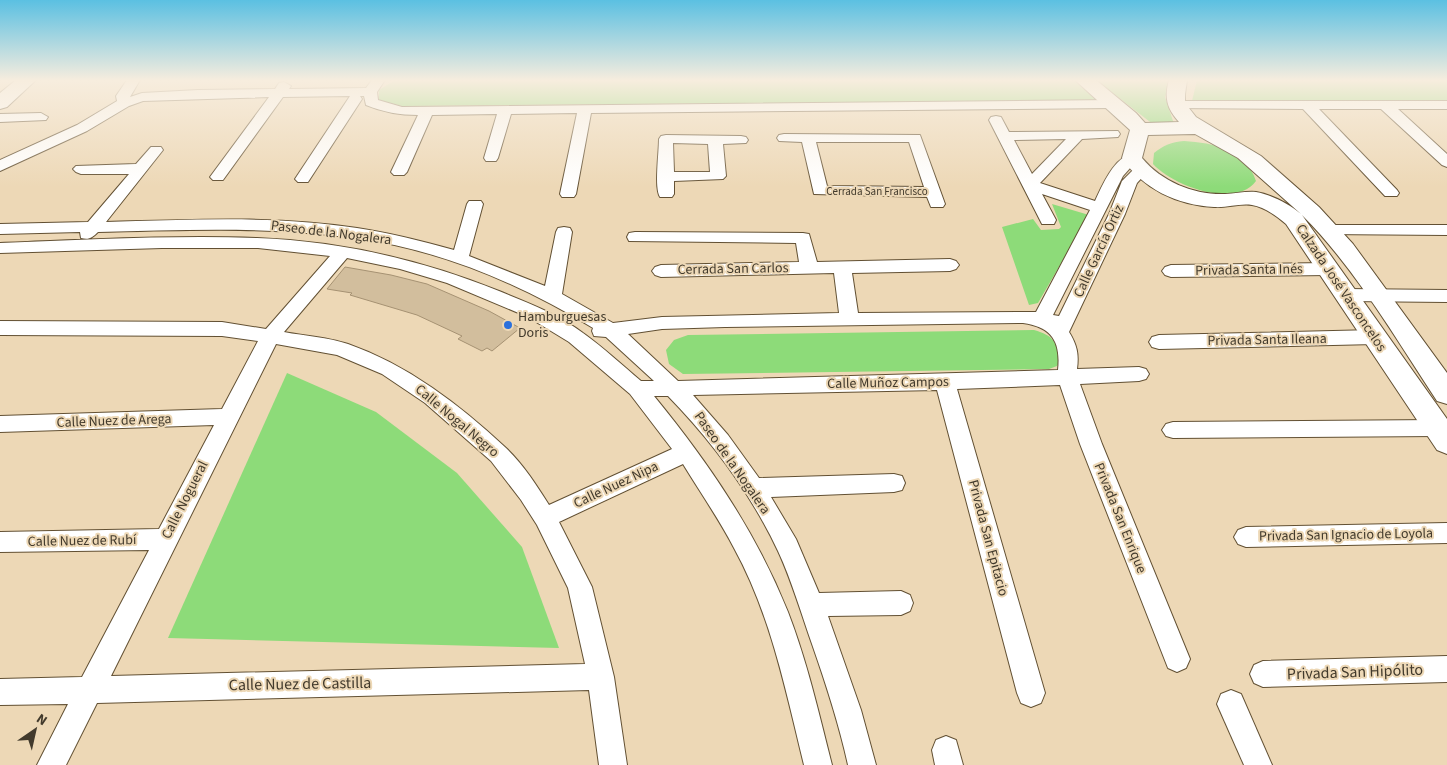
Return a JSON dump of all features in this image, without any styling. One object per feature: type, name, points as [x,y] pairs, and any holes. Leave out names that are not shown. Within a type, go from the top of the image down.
[{"type":"street","points":[[0,174],[87,130],[107,116]]},
{"type":"street","points":[[0,166],[87,130],[133,116]]},
{"type":"street","points":[[218,177],[262,116]]},
{"type":"street","points":[[303,179],[344,116]]},
{"type":"street","points":[[399,172],[425,116]]},
{"type":"street","points":[[491,158],[504,116]]},
{"type":"street","points":[[568,194],[584,116]]},
{"type":"street","points":[[698,139],[700,116]]},
{"type":"street","points":[[784,138],[863,138],[857,116]]},
{"type":"street","points":[[1127,116],[1140,129],[1198,128]]},
{"type":"street","name":"Calzada José Vasconcelos","points":[[1184,116],[1198,128],[1236,146],[1253,159],[1310,210],[1329,230],[1380,296],[1447,394]]},
{"type":"street","points":[[1316,116],[1392,193]]},
{"type":"street","points":[[1397,116],[1447,162]]},
{"type":"street","points":[[0,118],[41,117]]},
{"type":"street","points":[[996,120],[1048,220]]},
{"type":"street","points":[[1136,165],[1140,129]]},
{"type":"street","points":[[1030,186],[1078,134]]},
{"type":"street","points":[[1004,136],[1113,134]]},
{"type":"street","name":"Cerrada San Francisco","points":[[808,138],[820,191],[935,198],[916,138],[863,138]]},
{"type":"street","points":[[666,194],[666,139],[741,140]]},
{"type":"street","points":[[665,177],[718,176],[715,139]]},
{"type":"street","points":[[80,244],[91,227],[156,150]]},
{"type":"street","name":"Calle García Ortiz","points":[[1042,318],[1116,175],[1124,165],[1136,165],[1117,214],[1062,328]]},
{"type":"street","name":"Calzada José Vasconcelos","points":[[1136,165],[1152,180],[1186,194],[1225,201],[1256,199],[1275,206],[1294,219],[1442,435]]},
{"type":"street","points":[[81,169],[140,170]]},
{"type":"street","points":[[1256,199],[1266,186],[1267,179],[1264,170]]},
{"type":"street","name":"Calle García Ortiz","points":[[1030,186],[1100,208]]},
{"type":"street","points":[[460,258],[475,204]]},
{"type":"street","name":"Paseo de la Nogalera","points":[[0,229],[181,224],[268,226],[356,234],[408,244],[460,258],[504,274],[552,297],[609,329],[675,388],[706,423],[753,488],[781,534],[811,606],[834,671],[862,765]]},
{"type":"street","points":[[1329,230],[1447,230]]},
{"type":"street","points":[[552,297],[564,232]]},
{"type":"street","name":"Cerrada San Carlos","points":[[635,237],[802,238],[808,267]]},
{"type":"street","name":"Cerrada San Carlos","points":[[664,238],[661,276],[808,267],[950,265]]},
{"type":"street","name":"Paseo de la Nogalera","points":[[0,248],[80,244],[258,243],[343,252],[402,264],[453,279],[535,313],[576,337],[637,389],[687,452],[744,543],[775,612],[796,676],[818,765]]},
{"type":"street","name":"Calle Nogueral","points":[[51,765],[270,336],[343,252]]},
{"type":"street","points":[[842,267],[850,318]]},
{"type":"street","name":"Privada Santa Inés","points":[[1171,271],[1328,269]]},
{"type":"street","points":[[1346,295],[1447,296]]},
{"type":"street","points":[[576,337],[609,329],[662,323],[850,318],[1042,318],[1062,328],[1069,354],[1068,376]]},
{"type":"street","name":"Calle Nogal Negro","points":[[0,328],[222,329],[270,336],[341,349],[397,374],[432,398],[499,455],[546,518],[580,588],[601,677],[613,765]]},
{"type":"street","name":"Privada Santa Ileana","points":[[1159,342],[1375,337]]},
{"type":"street","name":"Calle Muñoz Campos","points":[[637,389],[945,382],[1139,374]]},
{"type":"street","name":"Privada San Enrique","points":[[1068,376],[1091,444],[1177,659]]},
{"type":"street","name":"Privada San Epitacio","points":[[945,382],[1031,693]]},
{"type":"street","name":"Calle Nuez de Arega","points":[[0,424],[228,417]]},
{"type":"street","points":[[1174,430],[1442,435]]},
{"type":"street","name":"Calle Nuez Nipa","points":[[546,518],[687,452]]},
{"type":"street","points":[[753,488],[894,484]]},
{"type":"street","name":"Privada San Ignacio de Loyola","points":[[1246,536],[1447,533]]},
{"type":"street","name":"Calle Nuez de Rubí","points":[[0,542],[165,540]]},
{"type":"street","points":[[811,606],[901,603]]},
{"type":"street","name":"Privada San Hipólito","points":[[1263,674],[1447,669]]},
{"type":"street","name":"Calle Nuez de Castilla","points":[[0,692],[601,677]]},
{"type":"street","points":[[1231,704],[1258,765]]},
{"type":"green space","points":[[1142,116],[1171,116],[1174,124],[1154,125]]},
{"type":"green space","points":[[1184,141],[1217,146],[1236,155],[1251,170],[1256,181],[1246,189],[1234,194],[1219,194],[1204,191],[1174,180],[1153,164],[1154,153],[1171,143]]},
{"type":"green space","points":[[1052,204],[1089,215],[1038,303],[1029,305],[1002,227],[1033,219],[1041,230],[1059,229],[1061,227]]},
{"type":"green space","points":[[1034,330],[1046,334],[1055,343],[1062,358],[1057,366],[1049,369],[683,374],[669,364],[666,350],[674,340],[688,335]]},
{"type":"green space","points":[[287,373],[376,412],[457,473],[522,547],[559,648],[168,638]]},
{"type":"building","points":[[345,267],[391,275],[427,284],[489,311],[520,328],[492,351],[487,348],[482,351],[458,339],[462,336],[417,315],[350,295],[352,293],[327,289]]},
{"type":"place","name":"Hamburguesas Doris","points":[[508,325]]}]
